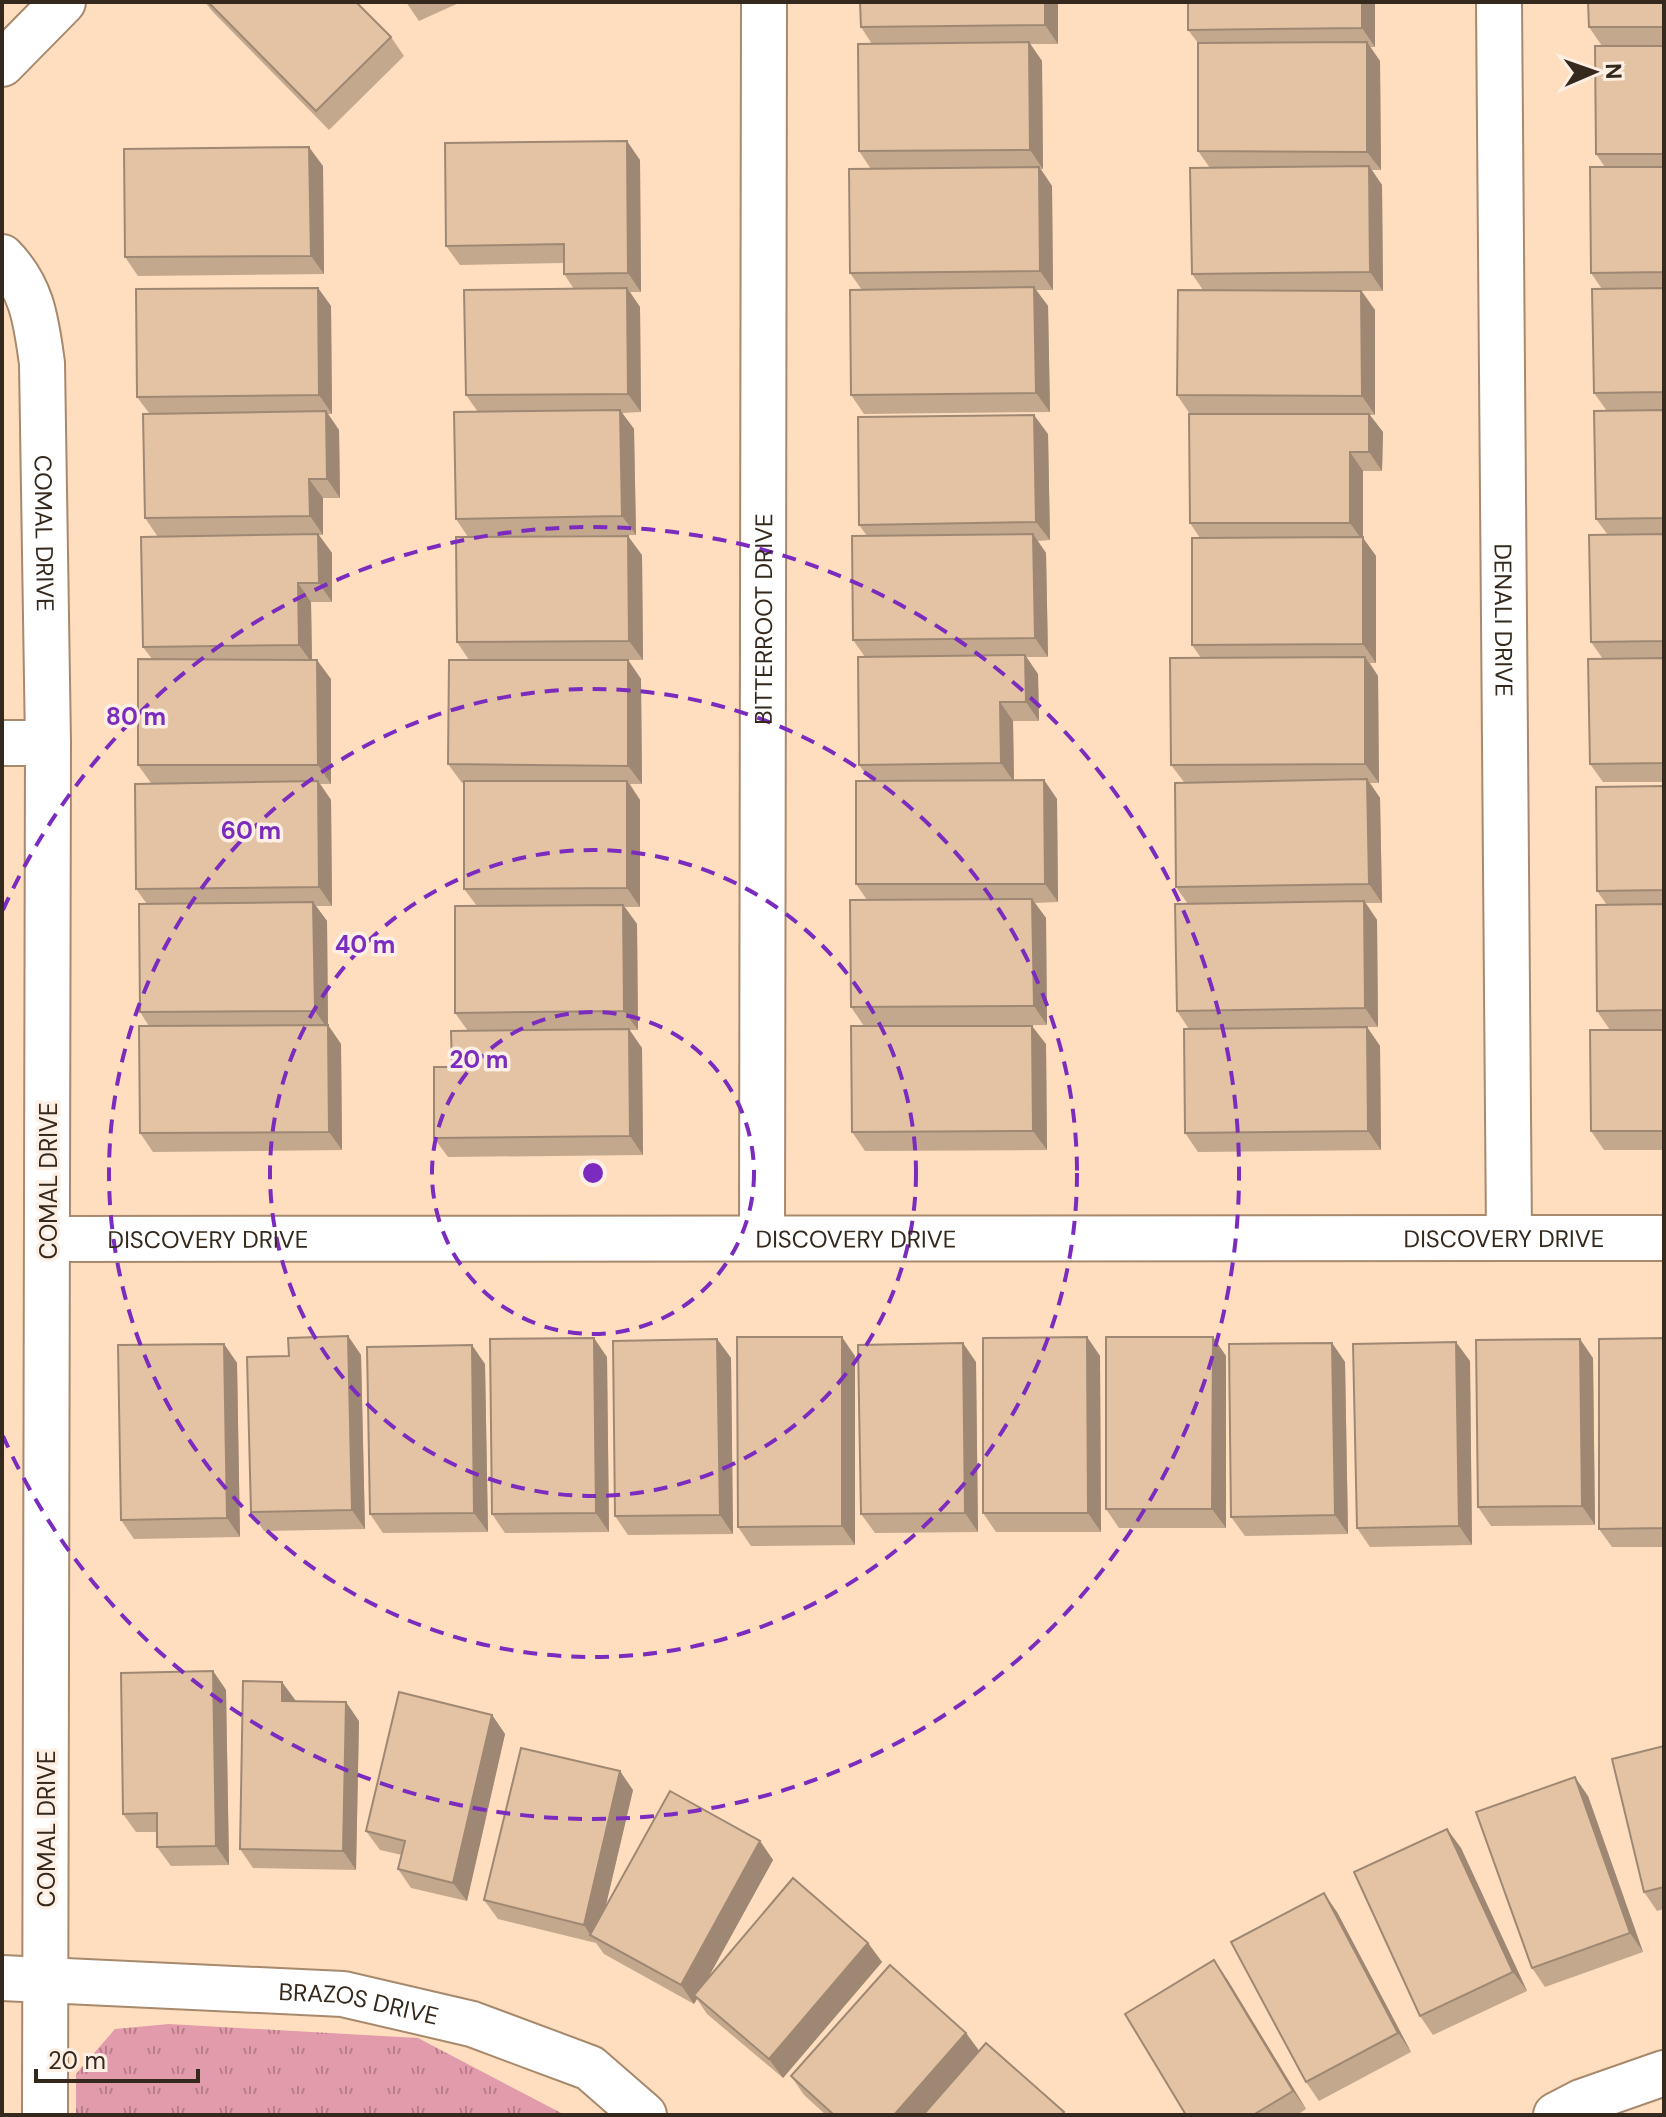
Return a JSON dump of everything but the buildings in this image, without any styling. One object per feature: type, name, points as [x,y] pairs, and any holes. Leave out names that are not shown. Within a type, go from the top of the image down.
[{"type":"street","points":[[2,64],[63,2]]},
{"type":"street","name":"BITTERROOT DRIVE","points":[[762,1237],[764,2]]},
{"type":"street","name":"DENALI DRIVE","points":[[1499,2],[1509,1236]]},
{"type":"street","name":"COMAL DRIVE","points":[[2,257],[15,271],[35,310],[42,363],[48,743],[45,2115]]},
{"type":"street","points":[[2,743],[48,743]]},
{"type":"street","name":"DISCOVERY DRIVE","points":[[48,1239],[1664,1238]]},
{"type":"street","name":"BRAZOS DRIVE","points":[[2,1978],[357,1997],[472,2024],[590,2068],[644,2115]]},
{"type":"street","points":[[2,2009],[46,1978]]},
{"type":"street","points":[[1556,2115],[1581,2102],[1664,2073]]},
{"type":"green space","points":[[169,2024],[418,2038],[565,2115],[76,2115],[76,2074],[115,2029]]}]
